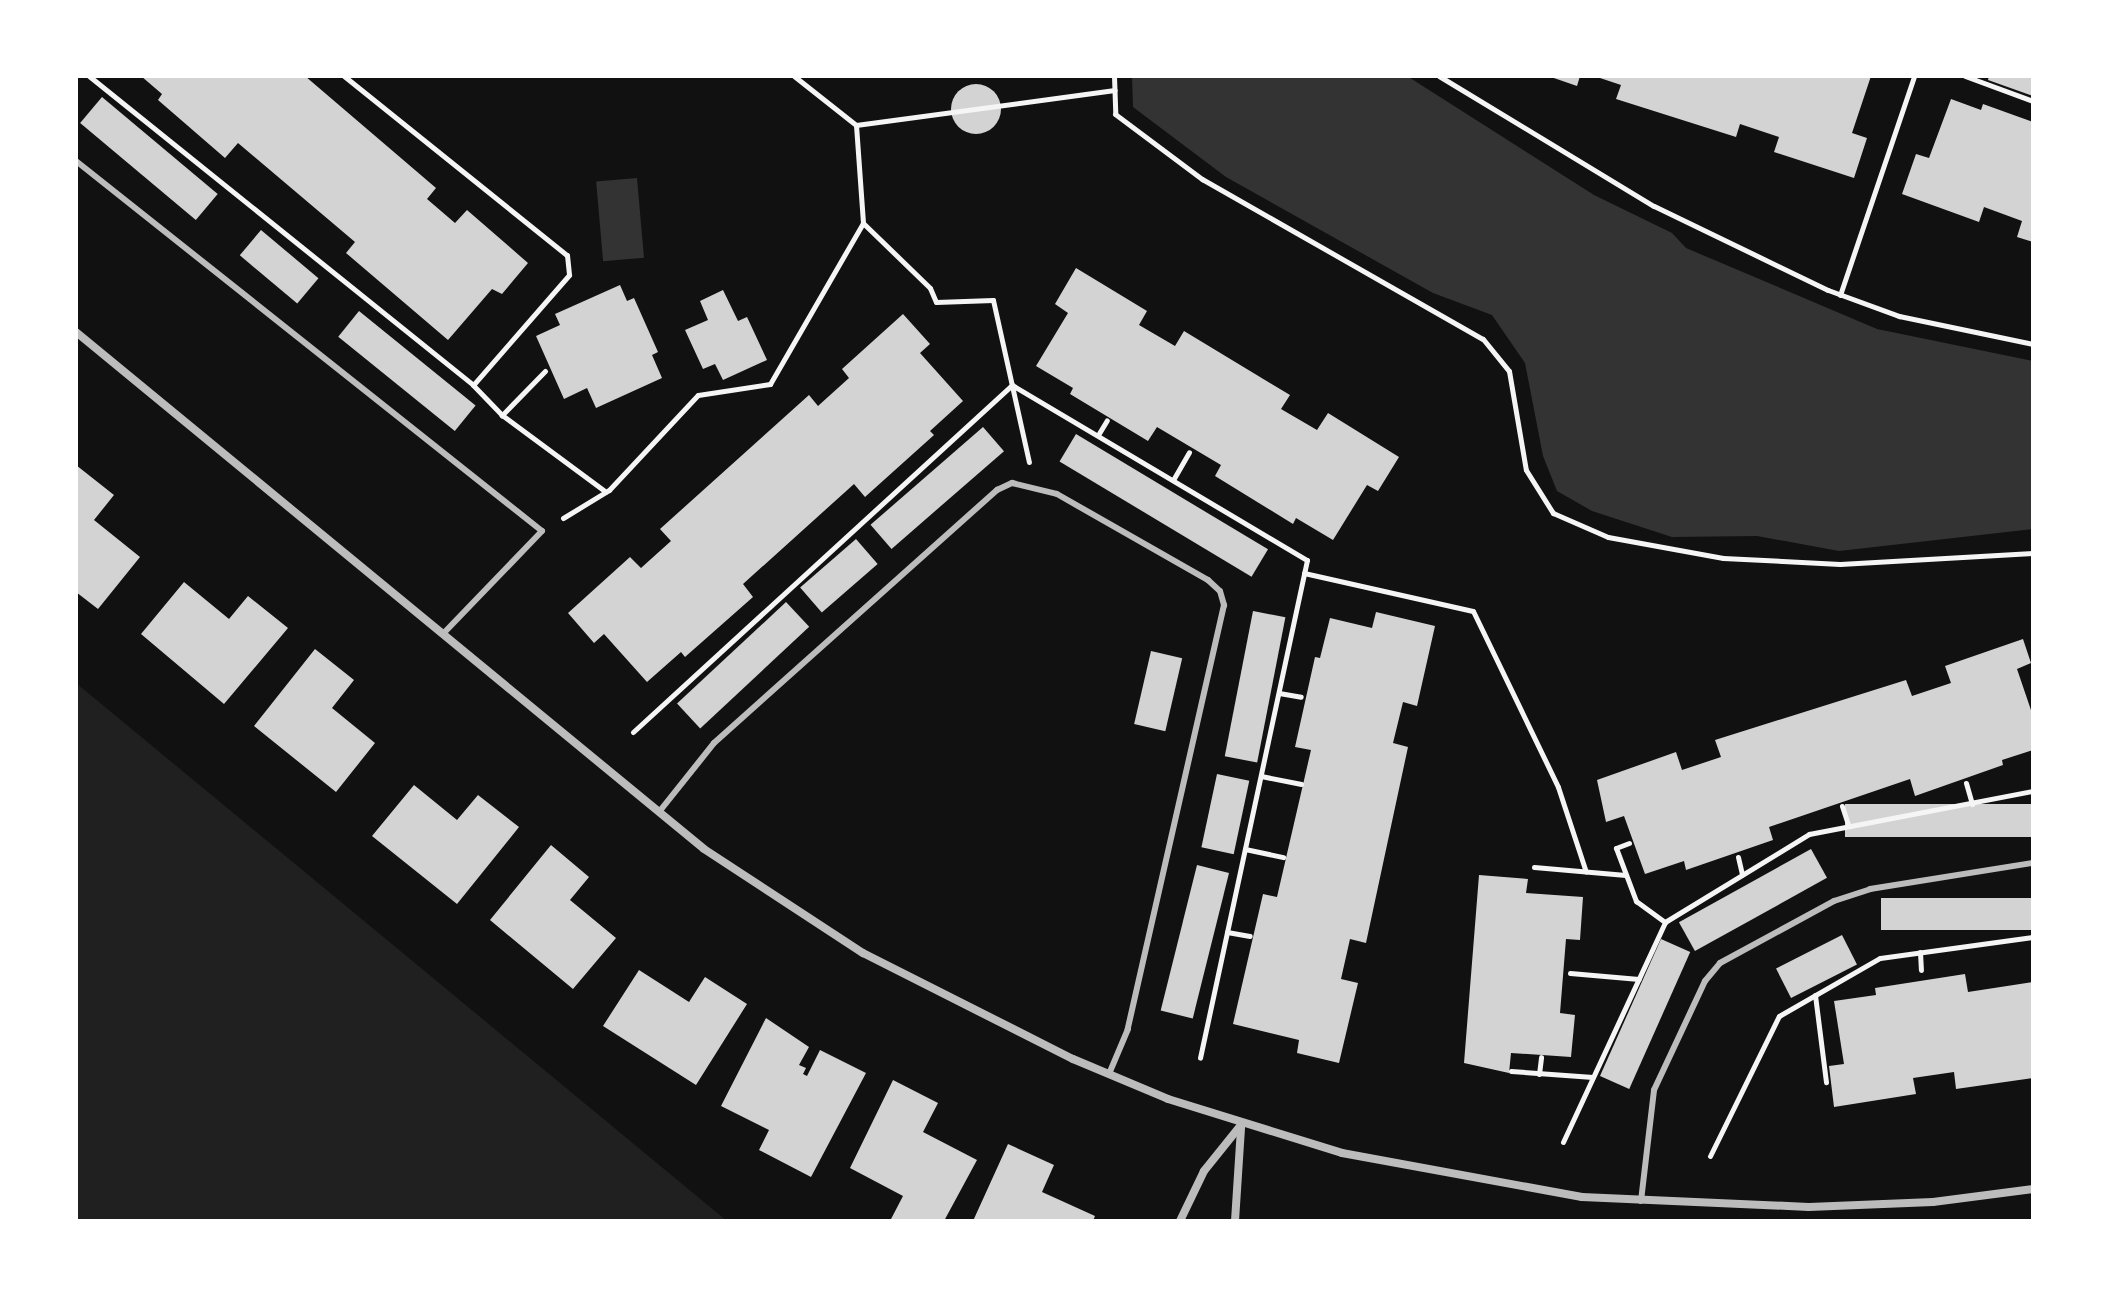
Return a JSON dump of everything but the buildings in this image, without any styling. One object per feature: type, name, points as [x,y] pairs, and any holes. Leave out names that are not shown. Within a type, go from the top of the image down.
[{"type":"street","points":[[76,332],[659,812],[769,896],[863,953],[1109,1074],[1241,1125],[1469,1180],[1641,1201],[1809,1207],[1933,1202],[2033,1189]]},
{"type":"street","points":[[1180,1221],[1204,1171],[1241,1125]]},
{"type":"street","points":[[1235,1221],[1241,1125]]},
{"type":"lane","points":[[76,161],[542,531],[443,634]]},
{"type":"lane","points":[[659,812],[714,743],[997,490],[1012,483],[1035,486],[1208,580],[1220,591],[1224,605],[1128,1029],[1109,1074]]},
{"type":"lane","points":[[1641,1201],[1654,1090],[1705,981],[1720,963],[1834,901],[1870,889],[2033,863]]},
{"type":"path","points":[[89,76],[473,385],[502,415],[606,492]]},
{"type":"path","points":[[344,76],[567,255],[569,275],[473,385]]},
{"type":"path","points":[[794,76],[856,125],[1115,90]]},
{"type":"path","points":[[1114,76],[1115,114],[1202,179],[1483,339],[1509,371],[1526,470],[1553,513],[1608,537],[1723,558],[1840,564],[2033,553]]},
{"type":"path","points":[[1439,76],[1654,206],[1840,295],[1899,316],[2033,344]]},
{"type":"path","points":[[1840,295],[1914,76]]},
{"type":"path","points":[[1965,76],[2033,101]]},
{"type":"path","points":[[542,531],[606,492],[698,395],[770,384],[863,223],[856,125]]},
{"type":"path","points":[[863,223],[930,288],[936,302],[993,300],[1035,486]]},
{"type":"path","points":[[502,415],[545,371]]},
{"type":"path","points":[[633,732],[1012,385]]},
{"type":"path","points":[[1098,435],[1107,420]]},
{"type":"path","points":[[1173,480],[1189,452]]},
{"type":"path","points":[[1304,573],[1473,611],[1558,787],[1586,872]]},
{"type":"path","points":[[1279,693],[1301,697]]},
{"type":"path","points":[[1261,776],[1301,784]]},
{"type":"path","points":[[1966,783],[1972,804]]},
{"type":"path","points":[[1842,806],[1848,824]]},
{"type":"path","points":[[1629,843],[1616,848],[1636,901],[1665,922]]},
{"type":"path","points":[[1245,849],[1283,857]]},
{"type":"path","points":[[1738,857],[1742,875]]},
{"type":"path","points":[[1534,867],[1626,875]]},
{"type":"path","points":[[1227,932],[1250,936]]},
{"type":"path","points":[[1710,1156],[1779,1016],[1880,958],[2033,937]]},
{"type":"path","points":[[1920,952],[1921,970]]},
{"type":"path","points":[[1570,973],[1639,979]]},
{"type":"path","points":[[1815,995],[1826,1082]]},
{"type":"path","points":[[1539,1074],[1541,1057]]},
{"type":"path","points":[[1511,1071],[1593,1077]]},
{"type":"shaded area","points":[[1132,76],[1407,76],[1594,195],[1672,233],[1686,248],[1877,329],[2033,361],[2033,529],[1839,551],[1757,536],[1672,537],[1592,511],[1557,491],[1543,456],[1525,363],[1492,315],[1433,293],[1226,177],[1133,107]]},
{"type":"shaded area","points":[[637,178],[644,258],[603,261],[596,182]]},
{"type":"shaded area","points":[[76,683],[727,1221],[76,1221]]}]
